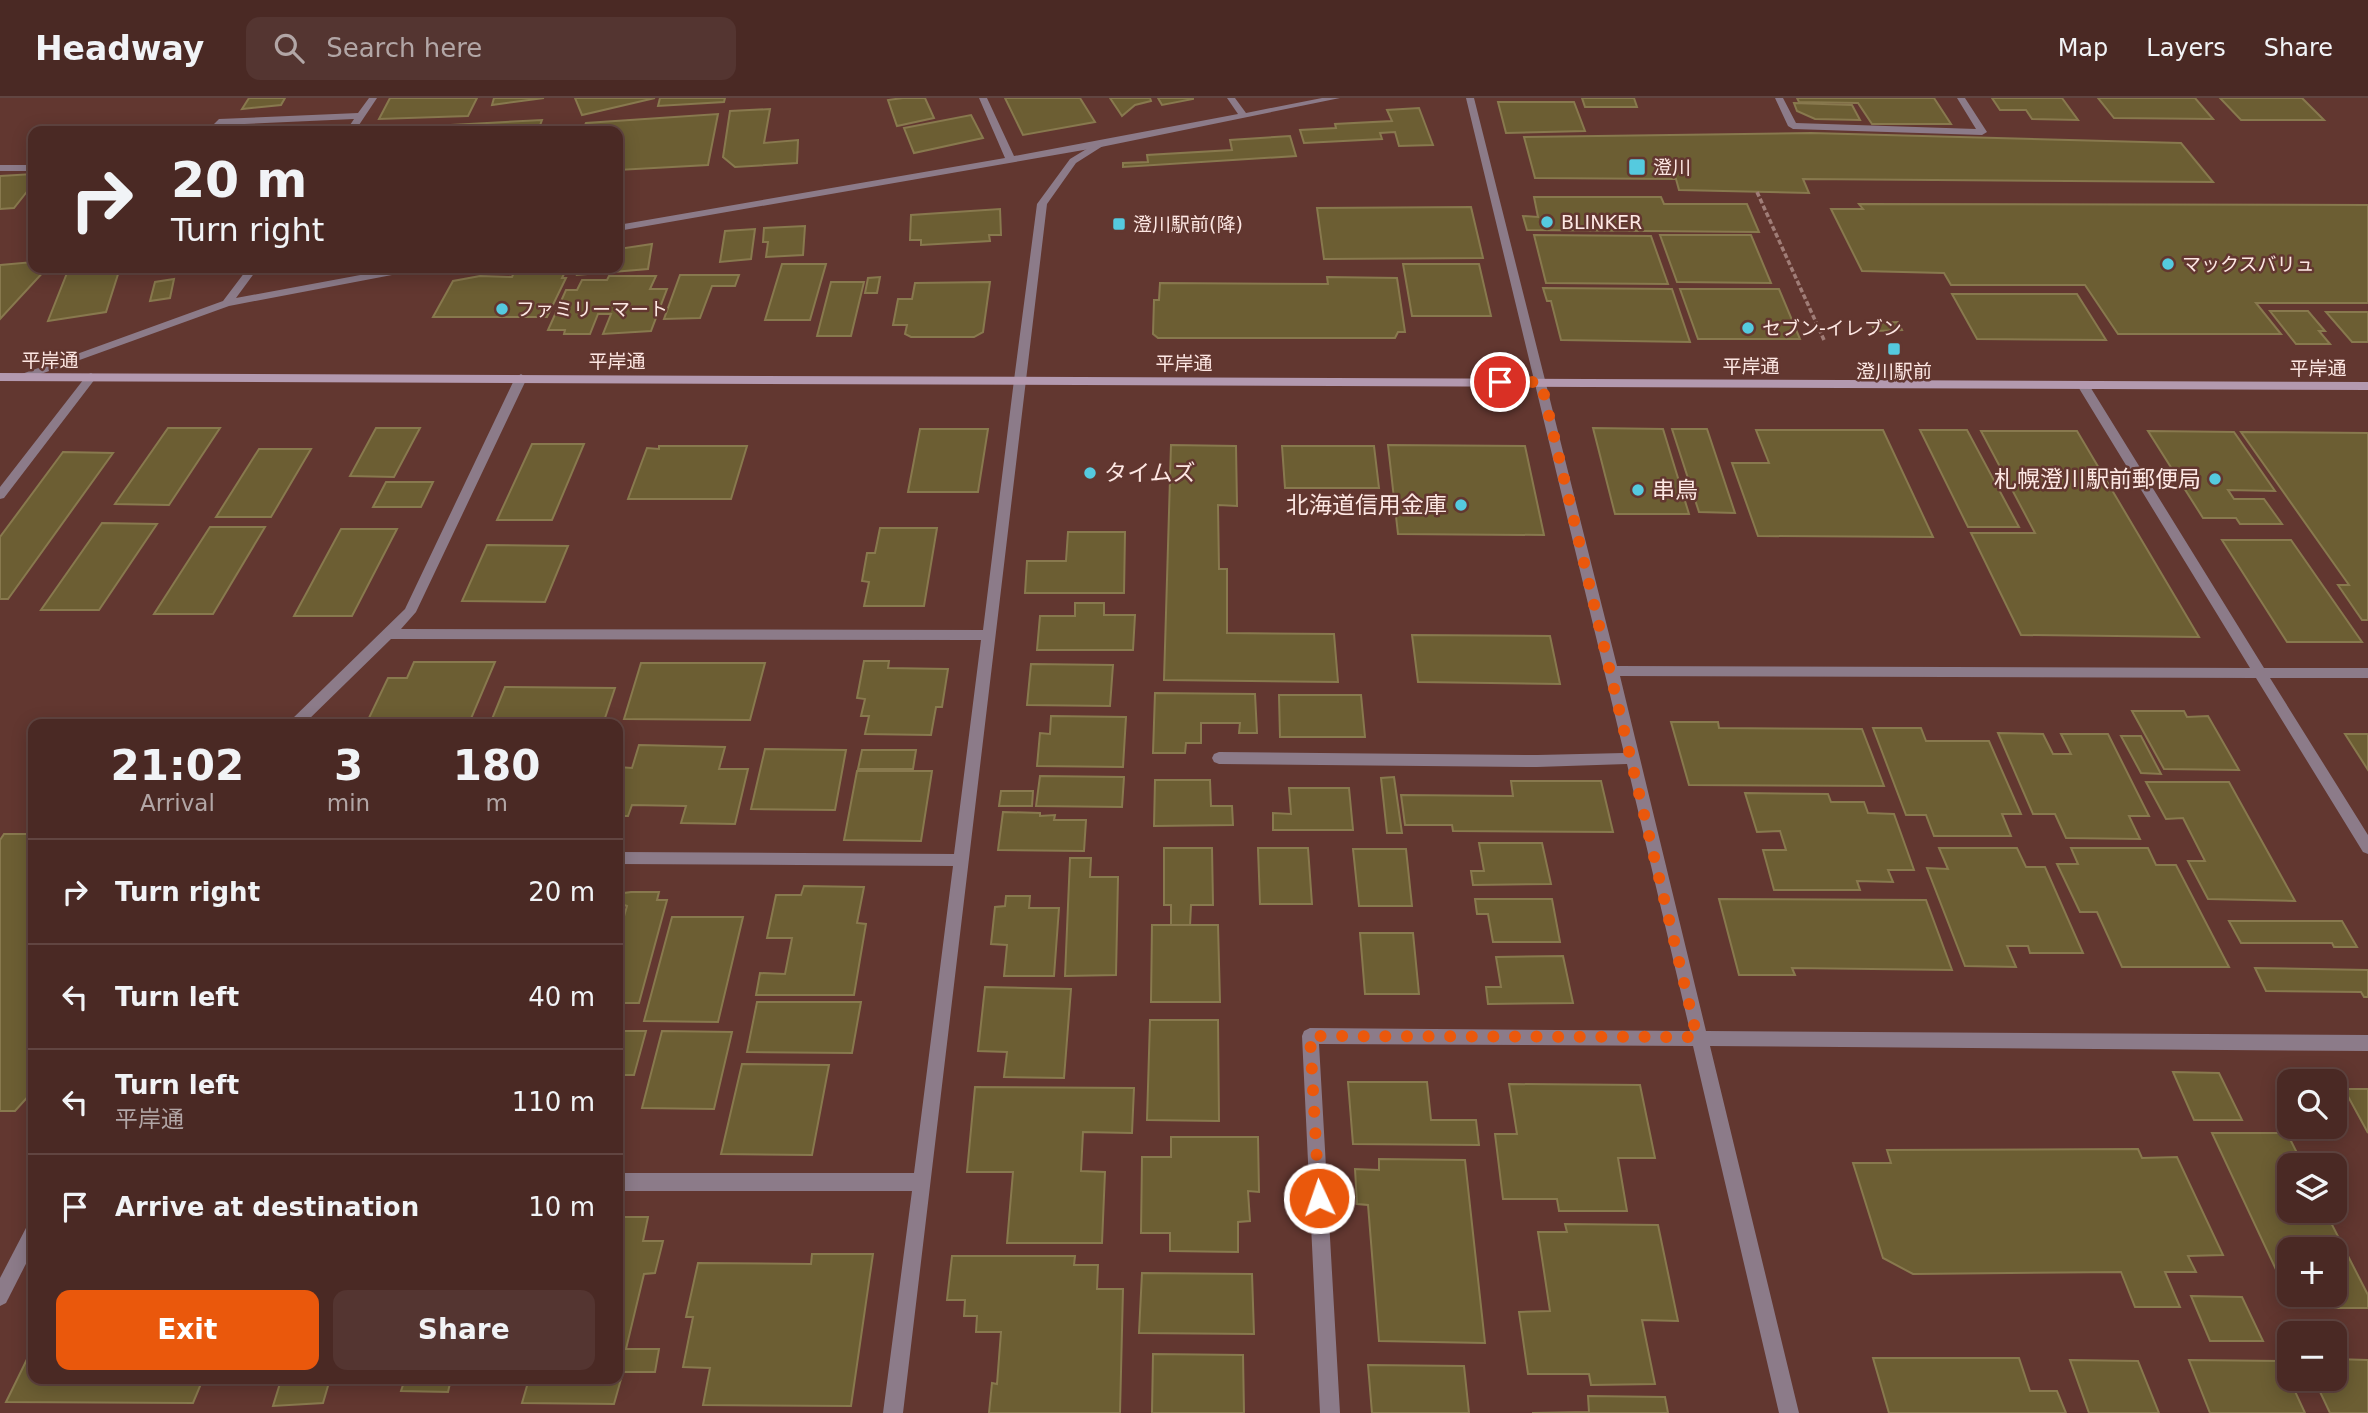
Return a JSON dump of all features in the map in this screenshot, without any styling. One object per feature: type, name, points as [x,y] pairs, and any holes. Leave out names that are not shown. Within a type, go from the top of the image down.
[{"type":"street","points":[[355,126],[373,98]]},
{"type":"street","points":[[983,98],[1011,160]]},
{"type":"street","points":[[1231,98],[1243,115]]},
{"type":"street","points":[[623,227],[1101,144],[1336,98]]},
{"type":"street","points":[[1470,98],[1612,671],[1788,1413]]},
{"type":"street","points":[[1779,98],[1793,126],[1982,132],[1961,98]]},
{"type":"street","points":[[216,126],[219,122],[362,116]]},
{"type":"street","points":[[893,1413],[1042,204],[1073,161],[1101,144]]},
{"type":"street","points":[[0,168],[28,168]]},
{"type":"street","points":[[227,303],[249,273]]},
{"type":"street","points":[[23,377],[227,303],[386,273]]},
{"type":"street","name":"平岸通","points":[[0,377],[2368,386]]},
{"type":"street","points":[[0,495],[91,377]]},
{"type":"street","points":[[301,719],[410,612],[521,378]]},
{"type":"street","points":[[2083,385],[2368,848]]},
{"type":"street","points":[[388,634],[989,635]]},
{"type":"street","points":[[1612,671],[2368,673]]},
{"type":"street","points":[[1219,758],[1537,761],[1632,758]]},
{"type":"street","points":[[623,858],[961,860]]},
{"type":"street","points":[[1330,1413],[1310,1036],[2368,1043]]},
{"type":"street","points":[[623,1182],[921,1182]]},
{"type":"street","points":[[0,1297],[28,1242]]},
{"type":"path","points":[[1757,192],[1824,340]]},
{"type":"building","points":[[249,98],[285,98],[281,105],[242,109]]},
{"type":"building","points":[[390,98],[477,98],[468,116],[379,119]]},
{"type":"building","points":[[494,98],[544,98],[492,105]]},
{"type":"building","points":[[575,98],[655,98],[582,115]]},
{"type":"building","points":[[660,98],[725,98],[724,102],[658,106]]},
{"type":"building","points":[[925,98],[934,118],[897,126],[888,100]]},
{"type":"building","points":[[1005,98],[1080,98],[1095,122],[1023,135]]},
{"type":"building","points":[[1110,98],[1150,98],[1151,101],[1135,105],[1122,116]]},
{"type":"building","points":[[1158,98],[1193,98],[1193,99],[1162,105]]},
{"type":"building","points":[[1582,98],[1634,98],[1637,107],[1585,107]]},
{"type":"building","points":[[1797,98],[1934,98],[1951,124],[1872,124],[1858,103],[1799,102]]},
{"type":"building","points":[[1992,98],[2062,98],[2078,120],[2032,119],[2026,110],[2000,110]]},
{"type":"building","points":[[2098,98],[2195,98],[2213,119],[2114,118]]},
{"type":"building","points":[[2220,98],[2302,98],[2324,120],[2241,120]]},
{"type":"building","points":[[1498,102],[1574,102],[1585,131],[1506,133]]},
{"type":"building","points":[[1794,103],[1852,105],[1860,120],[1815,119],[1797,111]]},
{"type":"building","points":[[1419,108],[1433,145],[1399,146],[1395,132],[1380,133],[1382,139],[1304,143],[1300,130],[1336,128],[1335,124],[1392,121],[1387,110]]},
{"type":"building","points":[[770,109],[764,143],[798,140],[797,163],[735,167],[723,157],[730,111]]},
{"type":"building","points":[[718,114],[708,165],[623,170],[623,126],[584,126],[586,123]]},
{"type":"building","points":[[971,115],[983,138],[914,153],[904,128]]},
{"type":"building","points":[[542,120],[540,126],[451,125]]},
{"type":"building","points":[[1811,133],[2181,143],[2213,182],[1803,179],[1809,193],[1679,190],[1676,179],[1535,178],[1524,137]]},
{"type":"building","points":[[1290,136],[1296,156],[1123,167],[1123,163],[1148,162],[1147,155],[1232,150],[1230,140]]},
{"type":"building","points":[[28,174],[28,190],[14,208],[0,209],[0,176]]},
{"type":"building","points":[[1534,197],[1661,197],[1664,204],[1747,204],[1759,232],[1527,230],[1523,216],[1538,217]]},
{"type":"building","points":[[1859,204],[2368,205],[2368,303],[2256,303],[2281,334],[2118,334],[2085,285],[1951,285],[1944,273],[1862,271],[1831,209],[1863,209]]},
{"type":"building","points":[[1471,207],[1483,258],[1324,259],[1317,208]]},
{"type":"building","points":[[1000,209],[1001,235],[989,235],[990,241],[921,245],[921,240],[910,240],[911,215]]},
{"type":"building","points":[[805,226],[803,255],[766,257],[768,242],[763,242],[764,228]]},
{"type":"building","points":[[755,229],[751,259],[720,262],[725,231]]},
{"type":"building","points":[[1534,235],[1651,236],[1668,284],[1546,283]]},
{"type":"building","points":[[1660,235],[1751,235],[1771,283],[1677,282]]},
{"type":"building","points":[[652,244],[648,269],[623,271],[623,248]]},
{"type":"building","points":[[28,262],[28,273],[42,273],[0,319],[0,265]]},
{"type":"building","points":[[782,264],[826,264],[810,320],[765,320]]},
{"type":"building","points":[[1403,264],[1479,264],[1491,316],[1412,316]]},
{"type":"building","points":[[67,273],[118,273],[106,312],[48,321]]},
{"type":"building","points":[[514,273],[564,273],[562,278],[566,278],[547,317],[433,317],[453,281],[480,276],[512,277]]},
{"type":"building","points":[[680,275],[739,275],[735,286],[712,286],[700,318],[664,319]]},
{"type":"building","points":[[609,276],[656,276],[650,289],[667,289],[651,331],[603,334],[611,314],[598,314],[590,334],[564,334],[565,330],[548,330],[566,290],[577,290],[582,280],[607,280]]},
{"type":"building","points":[[880,277],[877,293],[865,293],[868,278]]},
{"type":"building","points":[[1327,277],[1397,278],[1405,332],[1398,332],[1395,338],[1158,338],[1153,334],[1154,300],[1159,300],[1160,283],[1328,284]]},
{"type":"building","points":[[174,279],[170,298],[150,301],[155,282]]},
{"type":"building","points":[[831,282],[864,282],[851,336],[817,336]]},
{"type":"building","points":[[990,282],[983,332],[974,337],[911,337],[905,334],[907,325],[893,325],[898,299],[912,299],[915,283]]},
{"type":"building","points":[[1543,288],[1672,289],[1690,342],[1561,340],[1551,301],[1547,301]]},
{"type":"building","points":[[1680,289],[1779,289],[1800,339],[1698,339]]},
{"type":"building","points":[[1952,294],[2077,294],[2106,340],[1977,339]]},
{"type":"building","points":[[2270,311],[2308,311],[2325,331],[2319,331],[2330,344],[2296,344]]},
{"type":"building","points":[[2326,312],[2368,312],[2368,342],[2352,342]]},
{"type":"building","points":[[1898,322],[1902,330],[1875,331],[1871,323]]},
{"type":"building","points":[[168,428],[220,428],[169,505],[115,504]]},
{"type":"building","points":[[376,428],[420,428],[394,477],[350,476]]},
{"type":"building","points":[[1593,428],[1663,429],[1689,514],[1615,514]]},
{"type":"building","points":[[920,429],[988,429],[978,492],[908,492]]},
{"type":"building","points":[[1672,429],[1707,429],[1735,513],[1699,512]]},
{"type":"building","points":[[1756,430],[1883,430],[1933,537],[1758,536],[1732,463],[1769,463]]},
{"type":"building","points":[[1920,430],[1967,430],[2019,527],[1968,527]]},
{"type":"building","points":[[1981,431],[2077,431],[2199,637],[2021,635],[1971,533],[2035,533]]},
{"type":"building","points":[[2148,431],[2234,432],[2275,491],[2228,490],[2234,499],[2264,499],[2282,524],[2240,524],[2236,518],[2203,518]]},
{"type":"building","points":[[2241,432],[2368,433],[2368,620],[2362,620],[2338,585],[2349,585]]},
{"type":"building","points":[[532,444],[584,444],[552,520],[497,520]]},
{"type":"building","points":[[1171,445],[1236,446],[1237,506],[1218,505],[1219,569],[1227,569],[1227,633],[1334,634],[1338,682],[1164,680]]},
{"type":"building","points":[[1388,445],[1525,446],[1544,535],[1398,534]]},
{"type":"building","points":[[659,446],[747,446],[731,499],[628,499],[647,448],[659,449]]},
{"type":"building","points":[[1282,446],[1374,446],[1379,488],[1285,488]]},
{"type":"building","points":[[259,449],[311,449],[271,517],[216,517]]},
{"type":"building","points":[[63,452],[113,453],[8,599],[0,599],[0,537]]},
{"type":"building","points":[[386,482],[433,482],[421,507],[373,507]]},
{"type":"building","points":[[102,523],[157,524],[99,610],[41,610]]},
{"type":"building","points":[[210,527],[265,527],[213,614],[154,614]]},
{"type":"building","points":[[880,528],[937,528],[924,606],[864,606],[869,582],[862,581],[867,553],[875,553]]},
{"type":"building","points":[[341,529],[397,529],[352,616],[294,616]]},
{"type":"building","points":[[1068,532],[1125,532],[1124,593],[1025,593],[1027,561],[1066,561]]},
{"type":"building","points":[[2222,540],[2291,540],[2362,642],[2287,642]]},
{"type":"building","points":[[487,545],[568,546],[545,602],[462,601]]},
{"type":"building","points":[[1075,603],[1104,603],[1104,615],[1135,615],[1133,650],[1037,650],[1040,616],[1075,616]]},
{"type":"building","points":[[1412,635],[1550,636],[1560,684],[1418,682]]},
{"type":"building","points":[[864,661],[889,661],[888,668],[948,669],[942,707],[936,707],[931,735],[865,734],[869,716],[861,716],[865,699],[857,698]]},
{"type":"building","points":[[414,662],[495,662],[471,719],[368,719],[388,678],[407,678]]},
{"type":"building","points":[[641,663],[765,663],[750,720],[624,719]]},
{"type":"building","points":[[1031,664],[1113,665],[1110,706],[1027,705]]},
{"type":"building","points":[[505,687],[615,688],[605,719],[492,719]]},
{"type":"building","points":[[1155,693],[1255,694],[1257,733],[1239,733],[1240,723],[1201,723],[1201,743],[1186,743],[1185,753],[1153,753]]},
{"type":"building","points":[[1279,695],[1361,695],[1365,737],[1280,737]]},
{"type":"building","points":[[2132,711],[2184,711],[2187,717],[2208,716],[2239,770],[2164,769]]},
{"type":"building","points":[[1051,716],[1126,717],[1123,767],[1037,766],[1040,733],[1050,734]]},
{"type":"building","points":[[1671,722],[1718,722],[1719,728],[1862,729],[1884,786],[1689,785]]},
{"type":"building","points":[[1873,728],[1921,728],[1926,741],[1989,741],[2021,814],[2002,814],[2011,836],[1934,836],[1926,815],[1906,815]]},
{"type":"building","points":[[1998,733],[2043,734],[2053,754],[2071,754],[2061,734],[2108,734],[2149,816],[2129,816],[2140,839],[2066,838],[2055,814],[2033,814]]},
{"type":"building","points":[[2345,734],[2368,734],[2368,770]]},
{"type":"building","points":[[2121,736],[2141,736],[2161,774],[2141,773]]},
{"type":"building","points":[[639,745],[725,747],[719,769],[748,769],[735,824],[681,823],[686,806],[632,805],[628,816],[623,816],[623,767],[632,768]]},
{"type":"building","points":[[765,749],[846,750],[835,810],[751,809]]},
{"type":"building","points":[[862,750],[916,750],[913,769],[858,769]]},
{"type":"building","points":[[857,771],[932,771],[921,841],[844,840]]},
{"type":"building","points":[[1040,776],[1124,777],[1122,807],[1036,806]]},
{"type":"building","points":[[1394,777],[1402,833],[1387,833],[1381,778]]},
{"type":"building","points":[[1155,780],[1210,780],[1211,806],[1232,806],[1233,825],[1154,826]]},
{"type":"building","points":[[1511,781],[1601,781],[1613,832],[1453,831],[1452,825],[1405,825],[1401,795],[1513,796]]},
{"type":"building","points":[[2146,782],[2229,782],[2295,901],[2208,899],[2188,861],[2205,861],[2183,818],[2166,819]]},
{"type":"building","points":[[1289,788],[1349,788],[1353,830],[1273,830],[1273,813],[1291,814]]},
{"type":"building","points":[[1001,791],[1033,791],[1032,806],[999,806]]},
{"type":"building","points":[[1745,793],[1828,794],[1831,802],[1864,802],[1868,813],[1894,814],[1914,870],[1888,870],[1893,882],[1857,881],[1860,890],[1774,890],[1763,850],[1786,850],[1780,831],[1757,832]]},
{"type":"building","points":[[1003,812],[1055,815],[1054,820],[1086,820],[1084,851],[998,850]]},
{"type":"building","points":[[4,834],[28,834],[28,1097],[15,1111],[0,1111],[0,840]]},
{"type":"building","points":[[1479,843],[1542,843],[1551,884],[1473,885],[1471,871],[1484,871]]},
{"type":"building","points":[[1164,848],[1212,848],[1213,905],[1191,905],[1190,926],[1171,926],[1171,905],[1164,905]]},
{"type":"building","points":[[1258,848],[1308,848],[1312,904],[1260,904]]},
{"type":"building","points":[[1939,848],[2017,848],[2026,867],[2045,867],[2083,953],[2030,953],[2028,946],[2007,946],[2016,967],[1965,966],[1927,868],[1948,869]]},
{"type":"building","points":[[2071,848],[2148,848],[2156,865],[2176,865],[2229,967],[2122,967],[2097,912],[2080,912],[2057,864],[2078,864]]},
{"type":"building","points":[[1353,849],[1406,849],[1412,906],[1359,906]]},
{"type":"building","points":[[1070,858],[1091,858],[1090,877],[1118,877],[1116,975],[1065,976]]},
{"type":"building","points":[[804,886],[864,887],[857,923],[866,924],[854,995],[756,995],[760,973],[785,974],[792,938],[767,938],[776,895],[801,895]]},
{"type":"building","points":[[659,892],[657,900],[667,900],[639,1003],[623,1003],[623,920],[627,906],[623,905],[624,893]]},
{"type":"building","points":[[1006,896],[1030,896],[1029,908],[1059,908],[1054,976],[1004,976],[1007,945],[991,944],[995,907],[1005,906]]},
{"type":"building","points":[[1475,899],[1552,899],[1560,942],[1493,942],[1488,914],[1477,914]]},
{"type":"building","points":[[1719,899],[1926,900],[1952,970],[1792,968],[1795,975],[1739,975]]},
{"type":"building","points":[[672,917],[743,917],[718,1022],[644,1021]]},
{"type":"building","points":[[2229,921],[2342,921],[2357,947],[2334,947],[2332,943],[2241,943]]},
{"type":"building","points":[[1152,925],[1218,925],[1220,1002],[1151,1002]]},
{"type":"building","points":[[1360,933],[1413,933],[1419,994],[1365,994]]},
{"type":"building","points":[[1563,956],[1573,1003],[1488,1004],[1486,987],[1501,987],[1496,957]]},
{"type":"building","points":[[2255,968],[2368,970],[2368,997],[2364,997],[2361,992],[2266,991]]},
{"type":"building","points":[[985,987],[1071,989],[1064,1078],[1004,1077],[1007,1052],[978,1051]]},
{"type":"building","points":[[757,1002],[861,1002],[852,1053],[747,1052]]},
{"type":"building","points":[[1150,1020],[1218,1020],[1219,1121],[1147,1120]]},
{"type":"building","points":[[623,1031],[646,1031],[634,1075],[623,1075]]},
{"type":"building","points":[[662,1031],[732,1032],[714,1109],[642,1108]]},
{"type":"building","points":[[742,1064],[829,1065],[812,1155],[721,1154]]},
{"type":"building","points":[[2173,1072],[2219,1073],[2242,1120],[2194,1120]]},
{"type":"building","points":[[1348,1082],[1427,1082],[1431,1120],[1476,1120],[1479,1145],[1353,1144]]},
{"type":"building","points":[[1509,1084],[1640,1085],[1655,1158],[1618,1158],[1627,1211],[1559,1211],[1557,1199],[1503,1199],[1495,1134],[1517,1134]]},
{"type":"building","points":[[975,1087],[1134,1088],[1132,1133],[1083,1132],[1081,1171],[1105,1172],[1102,1243],[1007,1243],[1013,1172],[967,1172]]},
{"type":"building","points":[[2347,1089],[2368,1089],[2368,1133],[2347,1094]]},
{"type":"building","points":[[2212,1133],[2277,1133],[2277,1139],[2290,1139],[2297,1153],[2277,1153],[2277,1223],[2331,1223],[2338,1237],[2277,1237],[2277,1272]]},
{"type":"building","points":[[1171,1137],[1258,1137],[1259,1192],[1248,1191],[1250,1221],[1238,1222],[1238,1252],[1170,1251],[1170,1233],[1141,1233],[1142,1157],[1171,1157]]},
{"type":"building","points":[[2138,1149],[2142,1158],[2177,1157],[2223,1255],[2188,1256],[2196,1272],[2165,1272],[2180,1307],[2135,1307],[2121,1272],[1913,1274],[1883,1258],[1853,1163],[1891,1163],[1887,1150]]},
{"type":"building","points":[[1379,1159],[1465,1160],[1485,1343],[1379,1341],[1368,1205],[1357,1204],[1355,1169],[1379,1170]]},
{"type":"building","points":[[623,1217],[648,1217],[643,1241],[663,1241],[655,1273],[644,1274],[626,1349],[659,1349],[655,1372],[623,1372]]},
{"type":"building","points":[[1565,1224],[1658,1225],[1678,1321],[1642,1320],[1655,1384],[1591,1385],[1589,1374],[1528,1374],[1519,1312],[1550,1311],[1538,1232],[1567,1232]]},
{"type":"building","points":[[812,1254],[873,1254],[851,1406],[703,1405],[710,1368],[683,1367],[693,1317],[686,1317],[698,1263],[811,1264]]},
{"type":"building","points":[[2347,1254],[2368,1295],[2368,1308],[2294,1307],[2347,1307]]},
{"type":"building","points":[[952,1256],[1075,1256],[1074,1265],[1098,1265],[1097,1289],[1123,1289],[1120,1413],[989,1413],[992,1383],[997,1384],[1001,1332],[976,1332],[977,1316],[964,1316],[965,1300],[947,1300]]},
{"type":"building","points":[[1142,1273],[1252,1274],[1254,1334],[1139,1333]]},
{"type":"building","points":[[2191,1296],[2242,1297],[2263,1341],[2210,1341]]},
{"type":"building","points":[[1153,1354],[1243,1355],[1244,1413],[1152,1413]]},
{"type":"building","points":[[28,1357],[28,1384],[201,1384],[193,1403],[6,1402]]},
{"type":"building","points":[[1873,1358],[2019,1358],[2030,1391],[2057,1391],[2066,1413],[1889,1413]]},
{"type":"building","points":[[2347,1359],[2368,1360],[2368,1413],[2330,1413],[2320,1391],[2347,1391]]},
{"type":"building","points":[[2070,1360],[2138,1361],[2159,1413],[2089,1413]]},
{"type":"building","points":[[2189,1360],[2277,1361],[2277,1391],[2295,1391],[2305,1413],[2210,1413]]},
{"type":"building","points":[[1368,1365],[1464,1366],[1469,1413],[1372,1413]]},
{"type":"building","points":[[280,1384],[329,1384],[323,1403],[273,1406]]},
{"type":"building","points":[[403,1384],[450,1384],[448,1392],[401,1391]]},
{"type":"building","points":[[528,1384],[620,1384],[614,1404],[522,1403]]},
{"type":"building","points":[[1588,1396],[1665,1397],[1668,1413],[1532,1413],[1589,1412]]},
{"type":"place","name":"澄川","points":[[1637,167]]},
{"type":"place","name":"BLINKER","points":[[1547,222]]},
{"type":"place","name":"澄川駅前(降)","points":[[1119,224]]},
{"type":"place","name":"マックスバリュ","points":[[2168,264]]},
{"type":"place","name":"ファミリーマート","points":[[502,309]]},
{"type":"place","name":"セブン-イレブン","points":[[1748,328]]},
{"type":"place","name":"澄川駅前","points":[[1894,349]]},
{"type":"place","name":"タイムズ","points":[[1090,473]]},
{"type":"place","name":"札幌澄川駅前郵便局","points":[[2215,479]]},
{"type":"place","name":"串鳥","points":[[1638,490]]},
{"type":"place","name":"北海道信用金庫","points":[[1461,505]]},
{"type":"route","points":[[1319,1198],[1310,1036],[1697,1037],[1612,671],[1541,382],[1500,382]]}]
